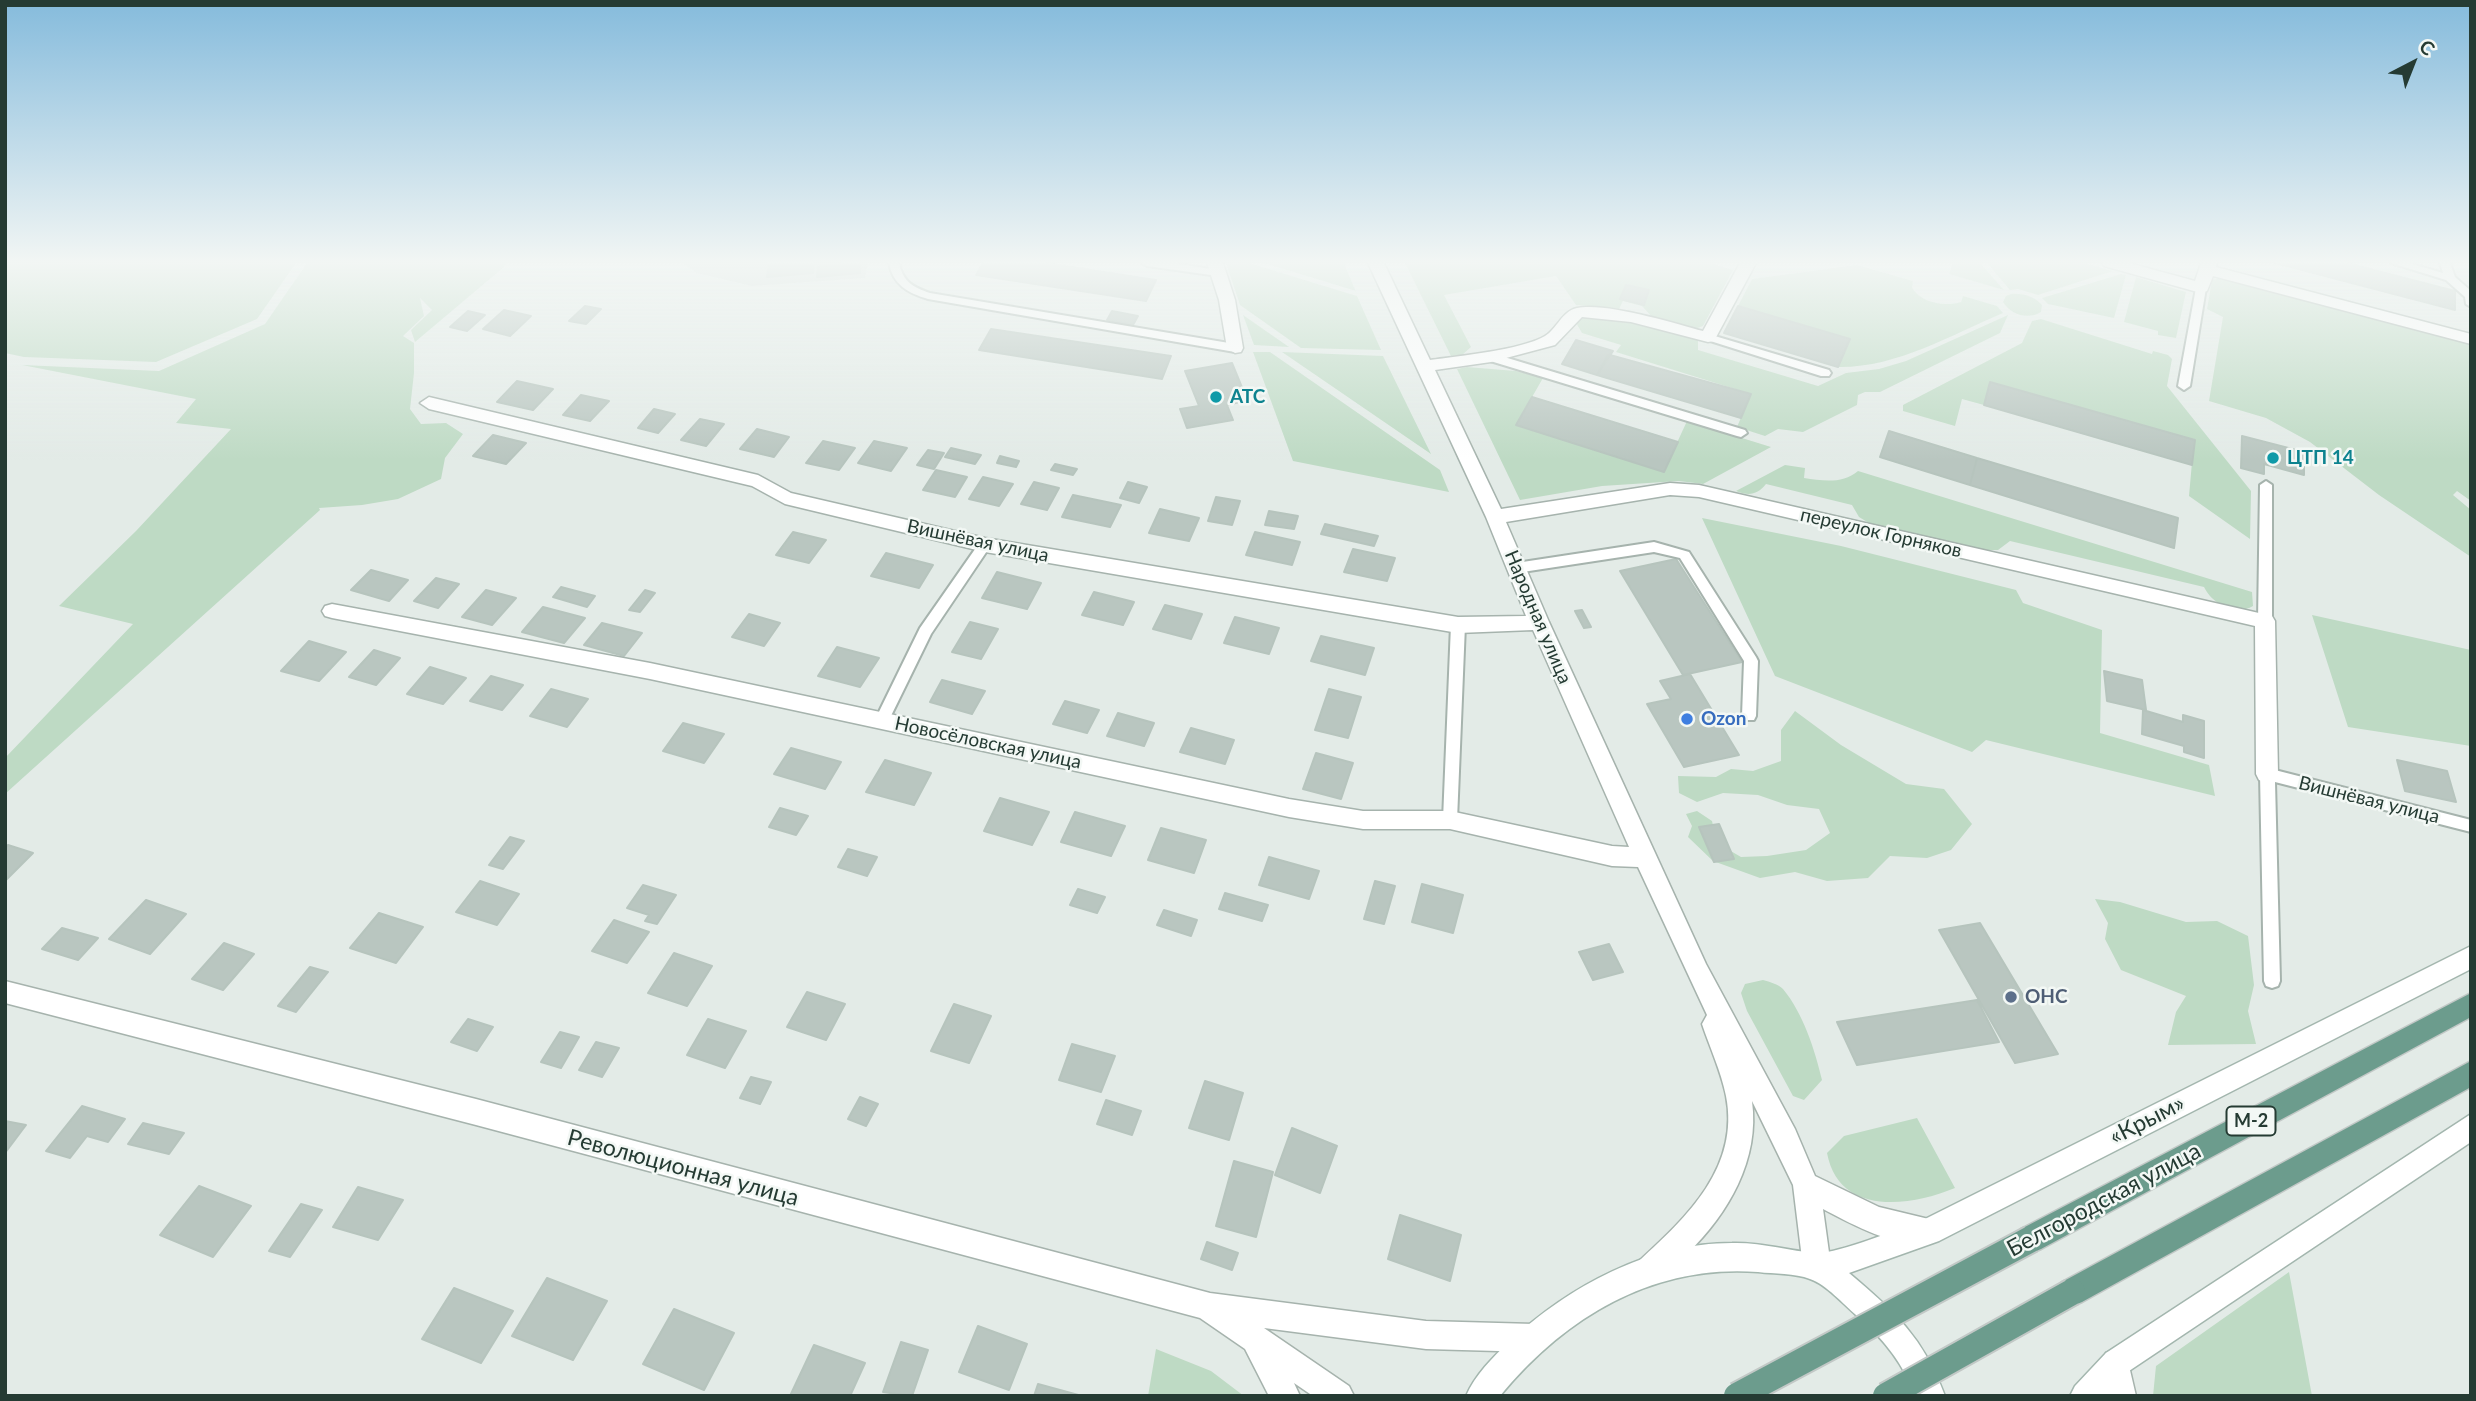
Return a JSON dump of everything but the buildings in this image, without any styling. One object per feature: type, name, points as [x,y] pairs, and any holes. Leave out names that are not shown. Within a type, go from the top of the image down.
[{"type":"main road","name":"Белгородская улица","points":[[1737,1396],[2471,1004]]},
{"type":"main road","points":[[1886,1396],[2471,1073]]},
{"type":"street","points":[[1232,328],[1235,348]]},
{"type":"street","name":"Народная улица","points":[[1408,328],[1495,517],[1539,622],[1697,972]]},
{"type":"street","points":[[1426,366],[1491,357],[1549,341],[1557,337],[1563,328]]},
{"type":"street","points":[[1675,328],[1708,337],[1713,328]]},
{"type":"street","points":[[2432,328],[2471,339]]},
{"type":"street","name":"Вишнёвая улица","points":[[429,403],[758,481],[785,498],[985,545],[1458,625],[1515,625],[1539,622]]},
{"type":"street","name":"переулок Горняков","points":[[1495,517],[1670,489],[1699,491],[2265,621]]},
{"type":"street","name":"Новосёловская улица","points":[[332,611],[650,671],[1289,807],[1363,820],[1450,820],[1612,856],[1646,858]]},
{"type":"street","points":[[2265,621],[2267,774]]},
{"type":"street","name":"«Крым»","points":[[1817,1267],[1867,1254],[1929,1231],[2471,957]]},
{"type":"street","points":[[1697,972],[1786,1138],[1806,1185],[1817,1267]]},
{"type":"street","points":[[1650,1270],[1700,1224],[1734,1168],[1740,1105],[1697,972]]},
{"type":"street","name":"Революционная улица","points":[[5,992],[476,1112],[1206,1306],[1339,1396]]},
{"type":"street","points":[[2085,1396],[2116,1363],[2471,1127]]},
{"type":"street","points":[[1806,1185],[1875,1222],[1901,1229],[1929,1231]]},
{"type":"street","points":[[1481,1396],[1500,1371],[1534,1338],[1588,1297],[1650,1270],[1709,1256],[1753,1256],[1817,1267],[1880,1316],[1923,1371],[1930,1396]]},
{"type":"street","points":[[1206,1306],[1426,1335],[1534,1338]]},
{"type":"street","points":[[1254,1339],[1285,1396]]},
{"type":"street","points":[[2116,1363],[2121,1396]]},
{"type":"lane","points":[[1119,328],[1235,348]]},
{"type":"lane","points":[[2184,386],[2194,328]]},
{"type":"lane","points":[[1708,337],[1825,373]]},
{"type":"lane","points":[[1491,357],[1741,433]]},
{"type":"lane","points":[[2265,621],[2266,485]]},
{"type":"lane","points":[[882,720],[925,632],[985,545]]},
{"type":"lane","points":[[1516,568],[1654,547],[1684,555],[1751,662],[1749,716]]},
{"type":"lane","points":[[1450,820],[1458,625]]},
{"type":"lane","points":[[2267,774],[2272,981]]},
{"type":"lane","name":"Вишнёвая улица","points":[[2267,774],[2471,826]]},
{"type":"green space","points":[[5,328],[235,328],[156,362],[24,357],[5,353]]},
{"type":"green space","points":[[255,328],[411,328],[403,336],[414,343],[410,409],[421,424],[446,423],[463,434],[445,458],[441,479],[398,499],[319,508],[320,510],[5,794],[5,758],[133,624],[59,606],[136,531],[231,429],[176,423],[196,399],[22,365],[159,371]]},
{"type":"green space","points":[[413,328],[431,328],[415,342]]},
{"type":"green space","points":[[1248,328],[1262,328],[1289,347],[1254,345]]},
{"type":"green space","points":[[1273,328],[1371,328],[1381,350],[1301,348]]},
{"type":"green space","points":[[1437,328],[1461,328],[1471,347],[1462,355],[1451,356]]},
{"type":"green space","points":[[1579,328],[1661,328],[1698,340],[1698,350],[1818,386],[1846,373],[1879,369],[1906,361],[1978,328],[2002,328],[2000,333],[1880,392],[1858,395],[1857,405],[1803,432],[1778,429],[1765,436],[1737,427],[1751,394],[1616,352],[1621,345],[1582,333]]},
{"type":"green space","points":[[1811,328],[1969,328],[1902,356],[1860,366],[1838,367],[1849,340]]},
{"type":"green space","points":[[2029,328],[2071,328],[2152,354],[2153,351],[2168,355],[2172,359],[2167,386],[2251,491],[2250,539],[2189,496],[2194,440],[1991,382],[1984,405],[1962,399],[1955,426],[1903,411],[1903,405],[2022,343]]},
{"type":"green space","points":[[2148,328],[2178,328],[2176,338],[2158,335],[2158,331]]},
{"type":"green space","points":[[2221,328],[2415,328],[2471,343],[2471,501],[2457,491],[2453,495],[2471,510],[2471,557],[2379,495],[2310,442],[2266,418],[2209,401]]},
{"type":"green space","points":[[1253,352],[1270,352],[1440,470],[1449,492],[1293,461]]},
{"type":"green space","points":[[1282,352],[1383,356],[1431,454]]},
{"type":"green space","points":[[1467,367],[1516,371],[1543,378],[1516,425],[1664,471],[1687,421],[1771,447],[1703,484],[1679,481],[1602,486],[1520,500],[1457,369]]},
{"type":"green space","points":[[1785,465],[1805,468],[1804,478],[1818,480],[1839,480],[1858,471],[2252,592],[2253,606],[2232,609],[2213,599],[2204,587],[2010,541],[1998,550],[1987,550],[1869,523],[1859,517],[1852,505],[1766,484],[1752,493],[1736,491]]},
{"type":"green space","points":[[1702,518],[1841,546],[2016,590],[2023,603],[2102,630],[2100,733],[2209,765],[2215,796],[1986,740],[1972,752],[1775,676]]},
{"type":"green space","points":[[2312,615],[2471,650],[2471,746],[2348,727]]},
{"type":"green space","points":[[1795,711],[1841,745],[1906,784],[1944,789],[1972,824],[1951,850],[1927,858],[1890,856],[1868,878],[1827,881],[1795,872],[1760,878],[1713,861],[1688,837],[1692,826],[1686,814],[1697,811],[1712,821],[1717,843],[1741,857],[1806,850],[1830,833],[1819,809],[1787,805],[1758,795],[1723,793],[1697,802],[1679,793],[1678,776],[1716,777],[1731,769],[1753,771],[1781,761],[1781,730]]},
{"type":"green space","points":[[2095,899],[2120,902],[2186,922],[2217,921],[2248,936],[2254,985],[2248,1011],[2256,1044],[2168,1045],[2176,1012],[2186,996],[2121,970],[2105,939],[2108,923]]},
{"type":"green space","points":[[1763,980],[1783,989],[1797,1009],[1812,1044],[1822,1080],[1804,1100],[1793,1096],[1747,1011],[1741,993],[1745,984]]},
{"type":"green space","points":[[1917,1118],[1955,1188],[1937,1195],[1897,1202],[1861,1197],[1846,1188],[1834,1173],[1827,1153],[1844,1136]]},
{"type":"green space","points":[[2289,1272],[2312,1396],[2153,1396],[2156,1366]]},
{"type":"green space","points":[[1156,1349],[1211,1371],[1244,1396],[1148,1396]]},
{"type":"place","name":"АТС","points":[[1216,397]]},
{"type":"place","name":"ЦТП 14","points":[[2273,458]]},
{"type":"place","name":"Ozon","points":[[1687,719]]},
{"type":"place","name":"OHC","points":[[2011,997]]}]
